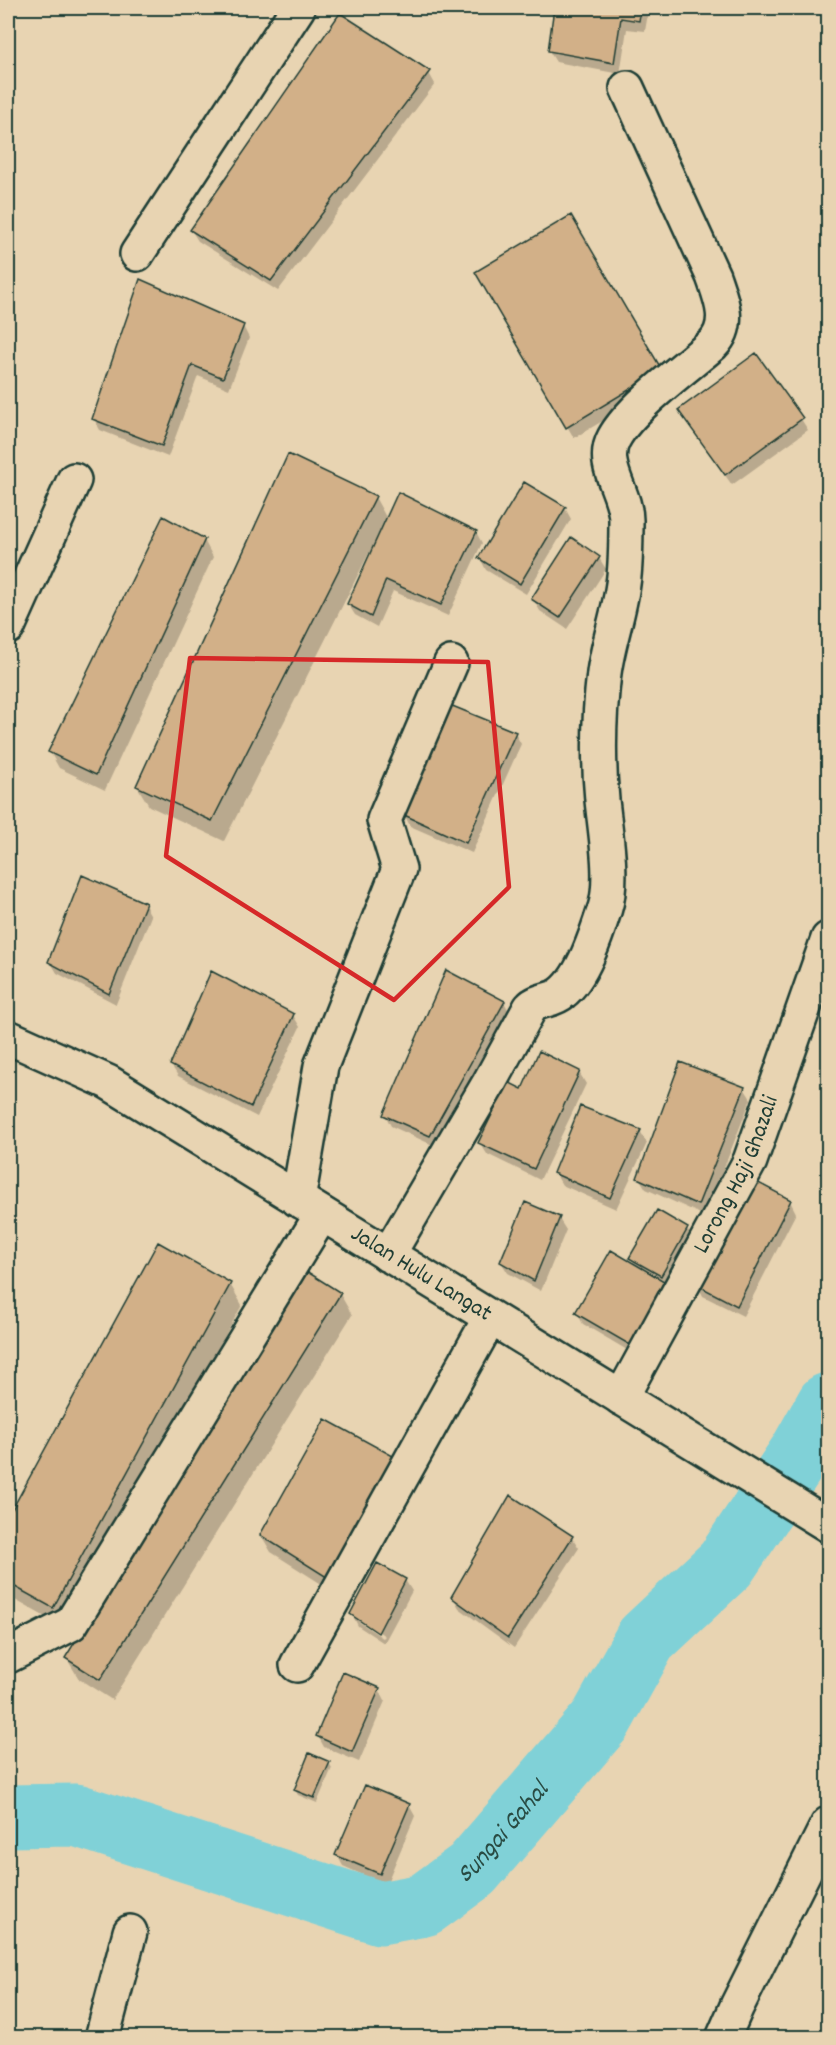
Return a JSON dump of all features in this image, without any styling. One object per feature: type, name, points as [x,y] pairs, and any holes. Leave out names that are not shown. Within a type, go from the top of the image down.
[{"type":"street","points":[[137,254],[298,8]]},
{"type":"street","points":[[388,1255],[489,1083],[530,1008],[534,1004],[556,997],[572,983],[596,933],[607,902],[609,879],[601,789],[601,701],[604,671],[623,584],[626,520],[622,496],[610,469],[609,453],[614,438],[635,411],[719,337],[724,320],[724,308],[713,276],[627,88]]},
{"type":"street","points":[[8,627],[74,480]]},
{"type":"street","points":[[8,1656],[71,1624],[310,1207],[321,1066],[399,868],[384,820],[451,663]]},
{"type":"street","name":"Lorong Haji Ghazali","points":[[621,1398],[750,1161],[828,939]]},
{"type":"street","name":"Jalan Hulu Langat","points":[[8,1037],[108,1082],[828,1525]]},
{"type":"street","points":[[297,1665],[490,1318]]},
{"type":"street","points":[[723,2037],[828,1824]]},
{"type":"street","points":[[102,2037],[130,1932]]},
{"type":"highlighted area","points":[[190,658],[488,662],[509,887],[394,1000],[166,856]]},
{"type":"building","points":[[554,8],[641,8],[639,21],[621,18],[614,63],[548,51]]},
{"type":"building","points":[[340,13],[430,71],[271,281],[190,230]]},
{"type":"building","points":[[571,215],[662,370],[566,428],[475,272]]},
{"type":"building","points":[[140,279],[244,325],[223,378],[192,365],[162,446],[92,419]]},
{"type":"building","points":[[756,353],[803,418],[725,475],[678,410]]},
{"type":"building","points":[[288,454],[376,496],[212,821],[136,786]]},
{"type":"building","points":[[524,482],[566,507],[520,584],[478,558]]},
{"type":"building","points":[[398,492],[477,531],[441,605],[386,580],[371,617],[347,604]]},
{"type":"building","points":[[163,516],[205,539],[96,775],[48,752]]},
{"type":"building","points":[[571,537],[600,557],[560,618],[531,599]]},
{"type":"building","points":[[445,703],[516,732],[466,843],[402,814]]},
{"type":"building","points":[[82,875],[146,903],[109,994],[48,962]]},
{"type":"building","points":[[446,970],[505,1001],[430,1136],[383,1115]]},
{"type":"building","points":[[211,971],[294,1014],[251,1107],[170,1065]]},
{"type":"building","points":[[539,1051],[580,1071],[534,1169],[478,1143],[508,1082],[522,1089]]},
{"type":"building","points":[[680,1062],[745,1087],[698,1205],[637,1178]]},
{"type":"building","points":[[580,1106],[641,1130],[610,1198],[553,1173]]},
{"type":"building","points":[[749,1178],[791,1200],[737,1306],[695,1284]]},
{"type":"building","points":[[525,1202],[560,1217],[534,1281],[500,1262]]},
{"type":"building","points":[[657,1210],[688,1228],[661,1276],[629,1258]]},
{"type":"building","points":[[158,1242],[231,1283],[53,1608],[8,1583],[8,1517]]},
{"type":"building","points":[[611,1250],[669,1284],[632,1346],[575,1313]]},
{"type":"building","points":[[306,1271],[341,1293],[100,1680],[65,1658]]},
{"type":"building","points":[[325,1419],[404,1462],[333,1581],[260,1535]]},
{"type":"building","points":[[510,1495],[573,1536],[508,1638],[451,1597]]},
{"type":"building","points":[[377,1563],[406,1579],[378,1633],[350,1614]]},
{"type":"building","points":[[343,1672],[380,1688],[352,1752],[316,1736]]},
{"type":"building","points":[[309,1753],[330,1762],[314,1798],[294,1790]]},
{"type":"building","points":[[365,1785],[410,1804],[380,1874],[335,1855]]},
{"type":"waterway","name":"Sungai Gahal","points":[[8,1816],[76,1815],[380,1913],[424,1905],[472,1870],[601,1720],[646,1639],[726,1564],[801,1452],[828,1404]]}]
